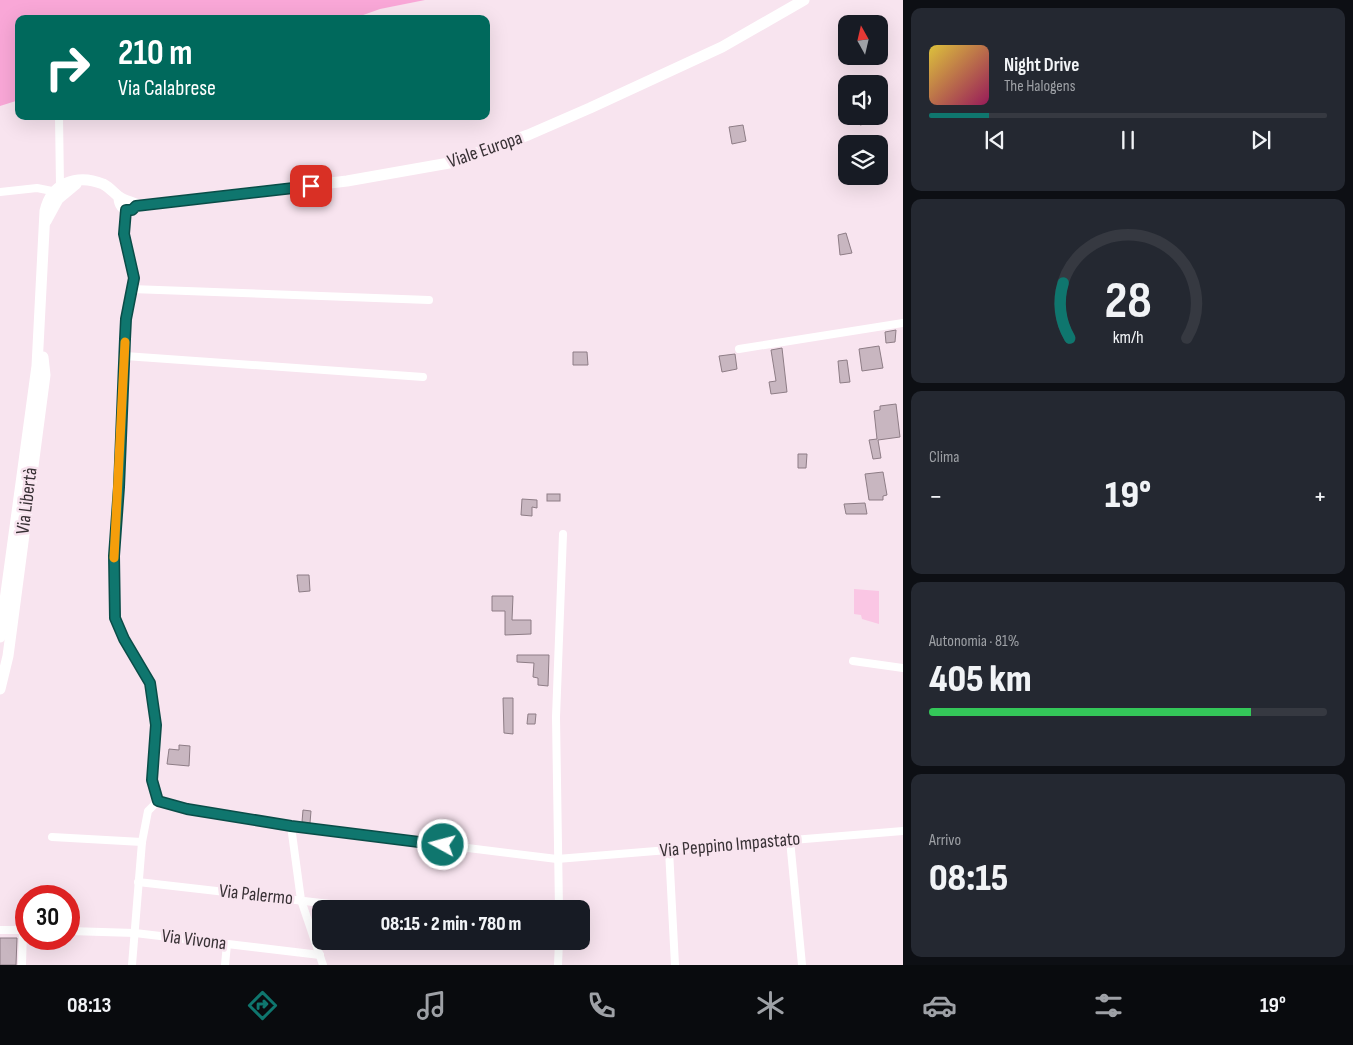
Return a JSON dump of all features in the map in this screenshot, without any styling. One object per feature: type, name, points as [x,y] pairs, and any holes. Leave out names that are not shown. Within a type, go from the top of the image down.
[{"type":"street","name":"Viale Europa","points":[[134,207],[348,181],[449,163],[528,135],[616,96],[722,47],[804,0]]},
{"type":"street","points":[[56,189],[59,120]]},
{"type":"street","points":[[44,225],[65,192],[82,181]]},
{"type":"street","points":[[0,192],[37,188],[56,189],[82,181],[102,184],[119,197],[119,204],[134,207],[124,234],[134,278],[126,319],[114,556],[115,618],[124,639],[150,683],[156,725],[152,780],[158,801],[148,811],[142,842],[132,965]]},
{"type":"street","name":"Via Libertà","points":[[0,637],[28,459],[45,376],[40,312],[44,225],[48,198],[56,189]]},
{"type":"street","points":[[132,289],[429,300]]},
{"type":"street","points":[[738,350],[903,323]]},
{"type":"street","points":[[125,356],[423,377]]},
{"type":"street","name":"Via Libertà","points":[[0,689],[28,459]]},
{"type":"street","points":[[559,900],[556,717],[563,534]]},
{"type":"street","points":[[853,661],[903,668]]},
{"type":"street","name":"Via Peppino Impastato","points":[[158,801],[187,809],[291,826],[557,860],[903,830]]},
{"type":"street","points":[[291,826],[301,900],[323,965]]},
{"type":"street","points":[[52,837],[142,842]]},
{"type":"street","points":[[790,840],[802,965]]},
{"type":"street","points":[[669,850],[675,965]]},
{"type":"street","name":"Via Palermo","points":[[138,882],[312,901]]},
{"type":"street","points":[[0,930],[15,930]]},
{"type":"street","name":"Via Vivona","points":[[80,931],[135,933],[320,955]]},
{"type":"street","points":[[225,965],[227,944]]},
{"type":"street","points":[[22,965],[23,950]]},
{"type":"street","points":[[558,965],[559,950]]},
{"type":"shaded area","points":[[0,0],[425,0],[380,9],[363,15],[15,15],[15,101],[0,106]]},
{"type":"shaded area","points":[[854,589],[879,591],[879,624],[862,619],[861,615],[854,614]]},
{"type":"building","points":[[743,125],[746,141],[732,144],[729,127]]},
{"type":"building","points":[[846,233],[852,253],[840,255],[838,235]]},
{"type":"building","points":[[896,330],[895,342],[886,343],[885,332]]},
{"type":"building","points":[[879,346],[883,368],[862,371],[859,349]]},
{"type":"building","points":[[782,348],[787,392],[771,394],[769,382],[776,381],[771,350]]},
{"type":"building","points":[[573,352],[587,352],[588,365],[573,365]]},
{"type":"building","points":[[735,354],[737,369],[722,372],[719,356]]},
{"type":"building","points":[[847,360],[850,382],[840,383],[838,361]]},
{"type":"building","points":[[896,404],[900,437],[878,440],[881,458],[873,459],[869,440],[877,439],[874,411],[880,410],[880,406]]},
{"type":"building","points":[[798,454],[807,454],[806,468],[798,468]]},
{"type":"building","points":[[883,472],[887,495],[883,496],[883,500],[869,500],[865,474]]},
{"type":"building","points":[[547,494],[560,494],[560,501],[547,501]]},
{"type":"building","points":[[522,499],[537,500],[537,508],[532,507],[532,516],[521,515]]},
{"type":"building","points":[[865,503],[867,514],[846,514],[844,504]]},
{"type":"building","points":[[297,575],[309,575],[310,591],[299,592]]},
{"type":"building","points":[[492,596],[513,596],[512,620],[531,620],[531,634],[505,635],[505,611],[492,611]]},
{"type":"building","points":[[517,655],[549,655],[548,686],[538,685],[538,678],[533,677],[534,663],[517,662]]},
{"type":"building","points":[[503,698],[513,698],[513,734],[504,733]]},
{"type":"building","points":[[528,714],[536,714],[535,724],[527,724]]},
{"type":"building","points":[[179,745],[190,746],[189,766],[167,764],[169,749],[179,750]]},
{"type":"building","points":[[303,810],[311,811],[310,823],[302,822]]},
{"type":"building","points":[[0,938],[15,938],[16,965],[0,965]]},
{"type":"slow traffic","points":[[114,558],[125,342]]},
{"type":"route","points":[[311,186],[136,206],[130,211],[126,210],[124,234],[134,278],[126,319],[119,487],[114,556],[115,618],[124,639],[150,683],[156,725],[152,780],[158,801],[187,809],[291,826],[443,845]]}]
